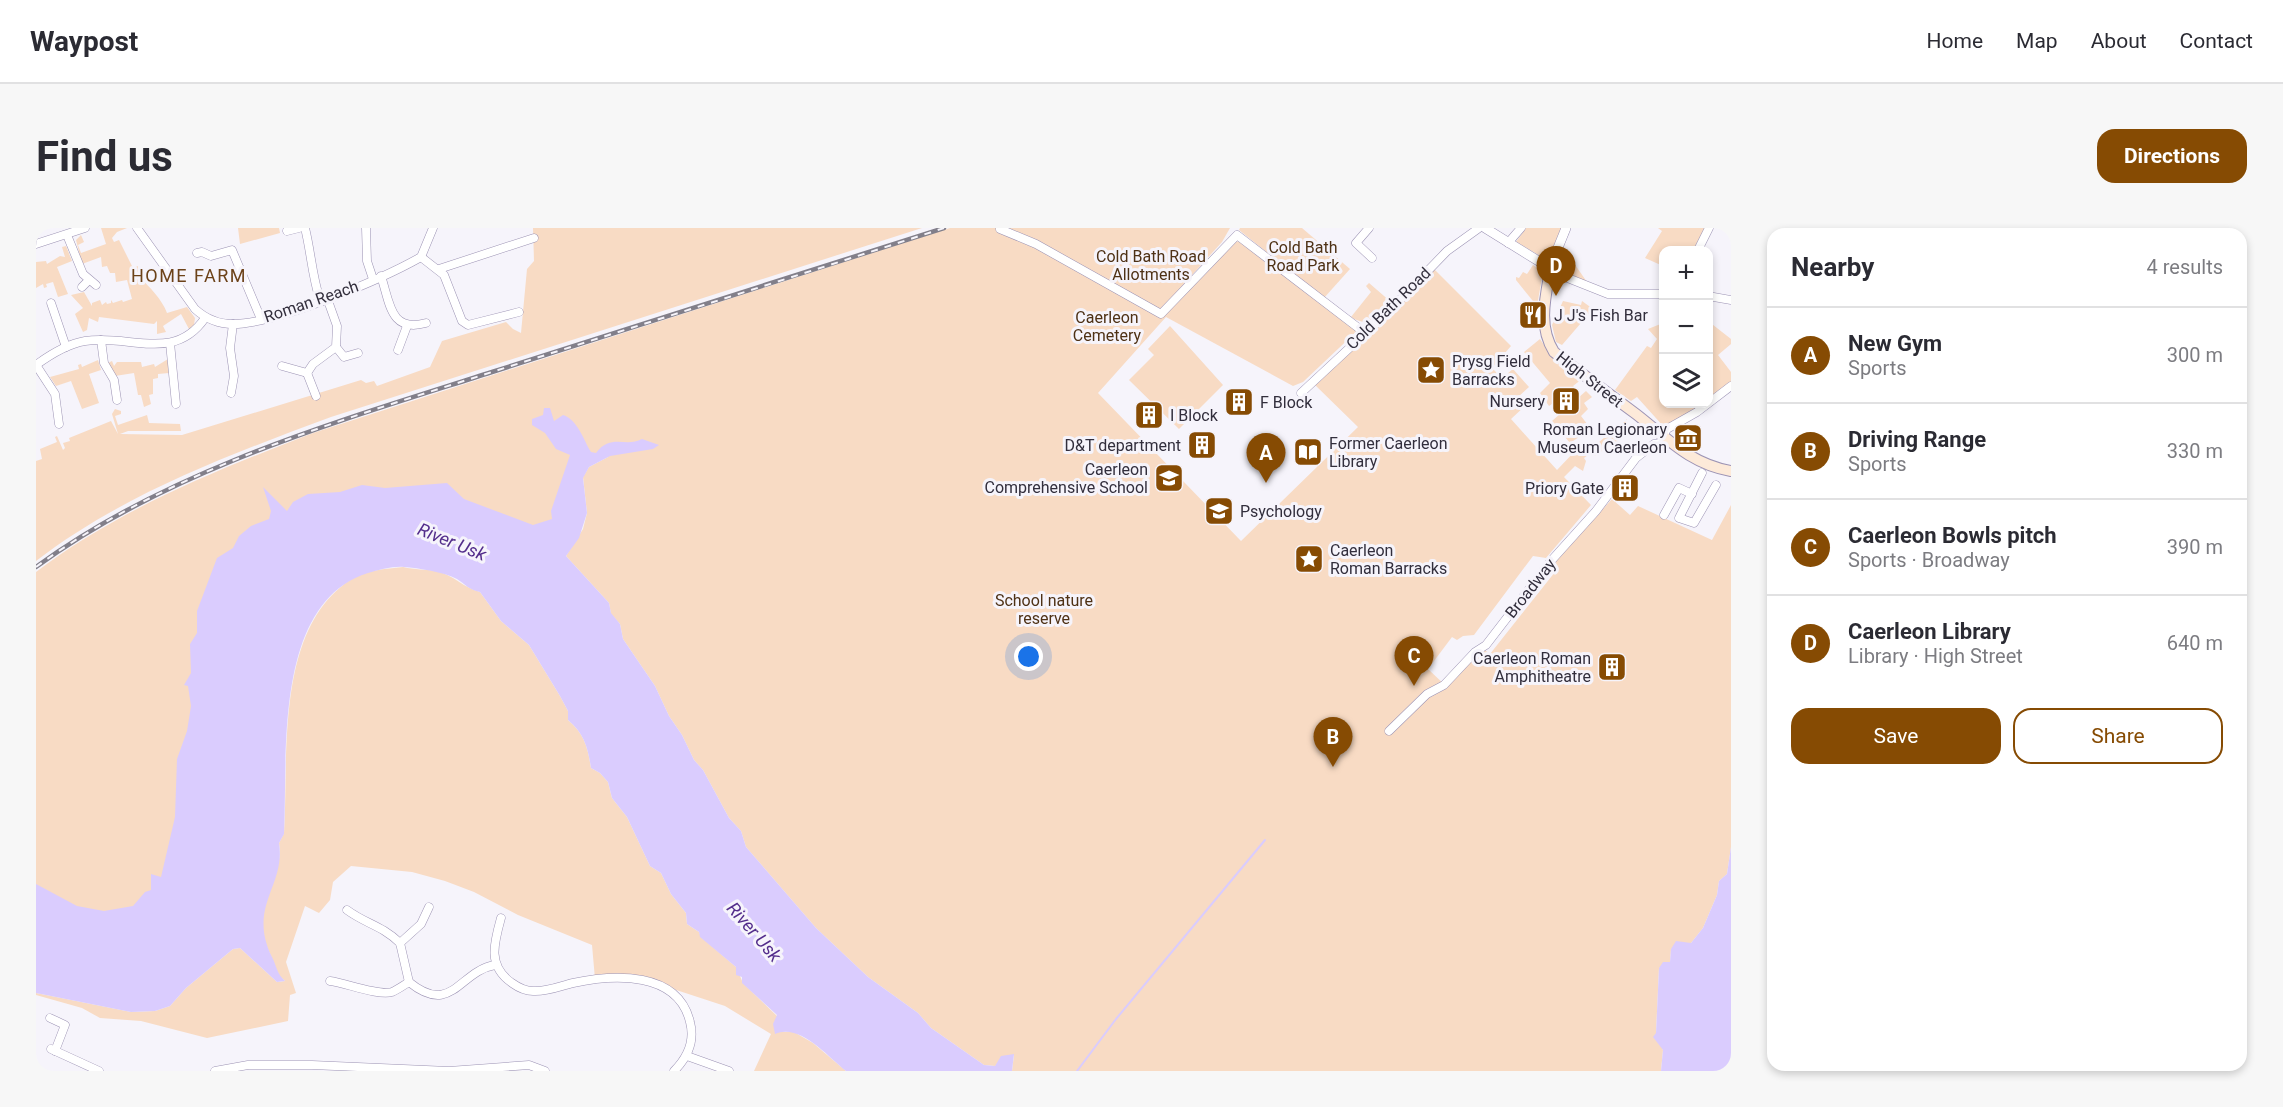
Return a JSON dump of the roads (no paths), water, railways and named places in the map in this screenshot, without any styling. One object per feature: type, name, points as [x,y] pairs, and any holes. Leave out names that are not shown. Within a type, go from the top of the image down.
[{"type":"main road","name":"High Street","points":[[1550,268],[1544,318],[1545,336],[1551,346],[1665,440],[1716,468],[1731,471]]},
{"type":"street","points":[[36,244],[86,228]]},
{"type":"street","points":[[59,424],[55,394],[36,365],[66,347],[84,341],[170,343],[191,335],[205,318],[186,297],[138,228]]},
{"type":"street","points":[[287,231],[299,228]]},
{"type":"street","points":[[305,228],[311,248],[311,266],[323,299],[337,326],[336,347],[344,357],[358,353]]},
{"type":"street","points":[[366,228],[367,261],[395,317],[407,326],[426,323]]},
{"type":"street","points":[[433,228],[422,257],[439,269],[447,282],[462,321],[468,325],[519,312]]},
{"type":"street","points":[[1369,228],[1356,243],[1372,258]]},
{"type":"street","name":"Cold Bath Road","points":[[1301,393],[1447,251],[1479,228]]},
{"type":"street","points":[[1485,228],[1550,268],[1596,291],[1608,294],[1659,294]]},
{"type":"street","points":[[1508,243],[1521,228]]},
{"type":"street","points":[[1550,268],[1566,228]]},
{"type":"street","points":[[1700,246],[1709,228]]},
{"type":"street","points":[[1000,229],[1036,244],[1161,314],[1237,235],[1365,333]]},
{"type":"street","points":[[67,234],[83,274],[96,285]]},
{"type":"street","points":[[439,269],[534,238]]},
{"type":"street","points":[[197,253],[202,252],[211,256],[232,250],[261,319]]},
{"type":"street","name":"Roman Reach","points":[[205,318],[233,324],[261,319],[323,299],[422,257]]},
{"type":"street","points":[[82,287],[89,280]]},
{"type":"street","points":[[1713,298],[1731,300]]},
{"type":"street","points":[[51,303],[66,347]]},
{"type":"street","points":[[231,393],[234,376],[230,348],[233,324]]},
{"type":"street","points":[[398,350],[407,326]]},
{"type":"street","points":[[101,340],[104,363],[114,380],[117,400]]},
{"type":"street","points":[[170,343],[176,404]]},
{"type":"street","points":[[307,373],[313,363],[336,347]]},
{"type":"street","points":[[282,366],[307,373]]},
{"type":"street","points":[[307,373],[316,396]]},
{"type":"street","points":[[1665,440],[1667,429],[1697,412],[1731,386]]},
{"type":"street","points":[[1646,449],[1652,438],[1652,428]]},
{"type":"street","name":"Broadway","points":[[1389,731],[1426,695],[1444,684],[1475,652],[1486,645],[1550,562],[1596,511],[1626,470],[1646,449],[1665,440]]},
{"type":"street","points":[[1702,473],[1679,518],[1694,523],[1716,485]]},
{"type":"street","points":[[1664,515],[1679,488],[1692,495]]},
{"type":"street","points":[[400,943],[423,921],[429,907]]},
{"type":"street","points":[[347,910],[359,919],[385,929],[400,943],[409,982],[419,991],[442,996],[459,989],[471,975],[495,965]]},
{"type":"street","points":[[501,918],[494,945],[495,965],[509,981],[532,991],[595,979],[635,978],[661,985],[676,995],[687,1010],[692,1031],[687,1056],[674,1071]]},
{"type":"street","points":[[423,921],[431,926]]},
{"type":"street","points":[[330,981],[383,992],[391,992],[409,982]]},
{"type":"street","points":[[50,1018],[65,1025],[53,1050],[99,1071]]},
{"type":"street","points":[[687,1056],[729,1071]]},
{"type":"street","points":[[214,1071],[248,1065],[449,1071],[529,1065],[545,1071]]},
{"type":"water","name":"River Usk","points":[[544,408],[550,408],[554,421],[563,415],[573,421],[591,452],[596,453],[613,442],[642,439],[659,445],[653,449],[610,456],[589,467],[583,478],[587,513],[579,538],[566,556],[609,603],[611,613],[620,624],[623,639],[655,686],[669,716],[682,735],[694,760],[703,770],[729,818],[741,831],[746,847],[816,928],[868,977],[918,1013],[931,1028],[984,1065],[995,1066],[1001,1056],[1014,1054],[1012,1071],[846,1071],[803,1037],[794,1033],[775,1034],[773,1024],[777,1015],[742,983],[742,977],[736,975],[736,967],[700,937],[699,932],[687,924],[686,913],[671,894],[661,873],[650,866],[627,817],[612,798],[608,782],[600,773],[591,768],[587,747],[582,736],[568,720],[568,711],[529,645],[501,621],[480,592],[445,574],[404,567],[368,573],[337,590],[315,615],[301,648],[292,685],[287,725],[284,834],[279,843],[280,858],[265,910],[264,924],[265,939],[279,973],[285,981],[277,982],[240,948],[233,949],[186,988],[170,1006],[155,1011],[131,1012],[36,993],[36,884],[77,906],[104,911],[133,906],[145,892],[151,890],[151,874],[161,877],[175,817],[177,759],[187,731],[191,706],[188,686],[184,685],[191,673],[190,644],[197,633],[197,611],[217,558],[233,548],[239,536],[251,526],[269,519],[271,511],[263,487],[287,511],[293,502],[308,494],[340,492],[362,485],[385,488],[447,483],[464,499],[533,525],[552,519],[551,511],[570,455],[556,449],[545,433],[532,425],[532,419],[543,415]]},
{"type":"water","points":[[1731,847],[1731,1071],[1661,1071],[1663,1050],[1653,1037],[1656,1033],[1659,968],[1663,962],[1670,962],[1671,949],[1676,941],[1691,943],[1703,928],[1717,895],[1719,881],[1727,874]]},
{"type":"waterway","points":[[1077,1071],[1116,1019],[1265,840]]},
{"type":"railway","points":[[36,567],[88,533],[142,502],[198,475],[314,430],[944,228]]},
{"type":"place","name":"Caerleon Library","points":[[1556,296]]},
{"type":"place","name":"J J's Fish Bar","points":[[1533,315]]},
{"type":"place","name":"Prysg Field Barracks","points":[[1431,370]]},
{"type":"place","name":"Nursery","points":[[1566,401]]},
{"type":"place","name":"F Block","points":[[1239,402]]},
{"type":"place","name":"I Block","points":[[1149,415]]},
{"type":"place","name":"Roman Legionary Museum Caerleon","points":[[1688,438]]},
{"type":"place","name":"D&T department","points":[[1202,445]]},
{"type":"place","name":"Former Caerleon Library","points":[[1308,452]]},
{"type":"place","name":"Caerleon Comprehensive School","points":[[1169,478]]},
{"type":"place","name":"New Gym","points":[[1266,483]]},
{"type":"place","name":"Priory Gate","points":[[1625,488]]},
{"type":"place","name":"Psychology","points":[[1219,511]]},
{"type":"place","name":"Caerleon Roman Barracks","points":[[1309,559]]},
{"type":"place","name":"Caerleon Roman Amphitheatre","points":[[1612,667]]},
{"type":"place","name":"Caerleon Bowls pitch","points":[[1414,686]]},
{"type":"place","name":"Driving Range","points":[[1333,767]]},
{"type":"district","name":"HOME FARM","points":[[189,276]]},
{"type":"park label","name":"Cold Bath Road Park","points":[[1303,256]]},
{"type":"park label","name":"Cold Bath Road Allotments","points":[[1151,265]]},
{"type":"park label","name":"Caerleon Cemetery","points":[[1107,326]]},
{"type":"park label","name":"School nature reserve","points":[[1044,609]]}]
